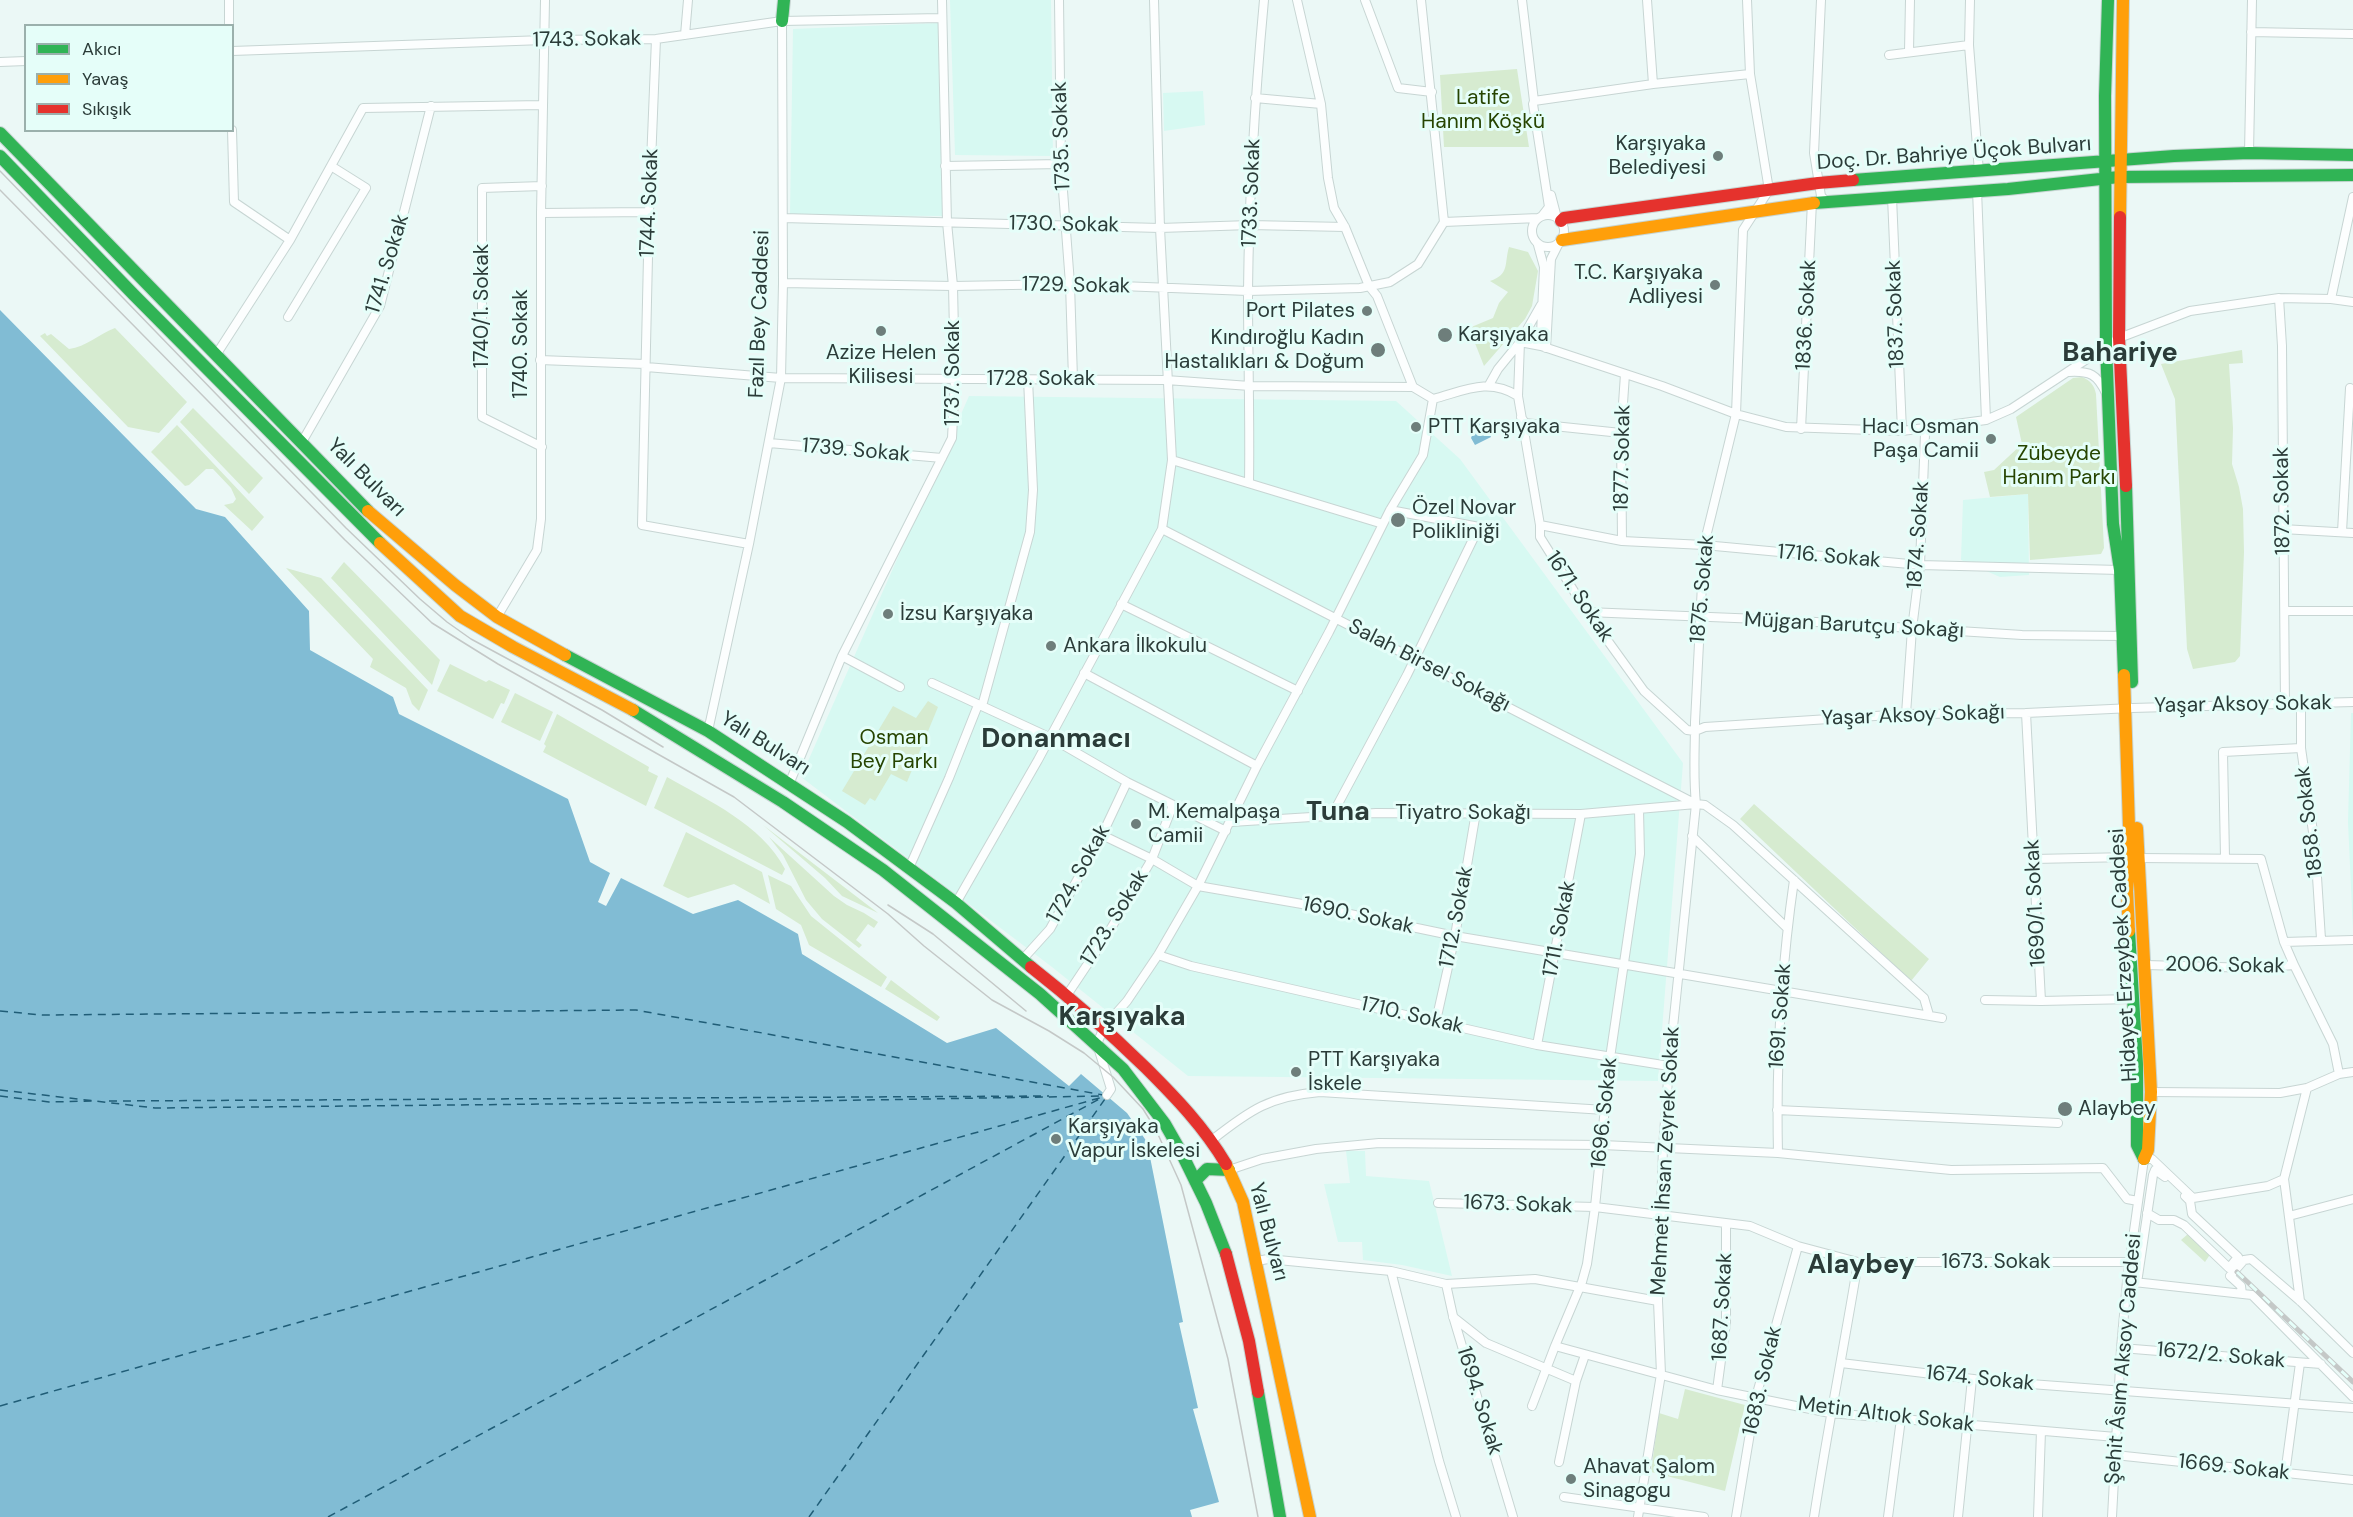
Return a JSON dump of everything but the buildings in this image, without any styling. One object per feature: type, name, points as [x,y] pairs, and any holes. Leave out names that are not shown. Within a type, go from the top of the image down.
[{"type":"main road","name":"Fazıl Bey Caddesi","points":[[782,21],[784,0]]},
{"type":"main road","points":[[2108,0],[2106,163],[2113,178]]},
{"type":"main road","name":"Hidayet Erzeybek Caddesi","points":[[2123,0],[2119,162],[2113,178],[2106,345],[2113,524],[2120,570],[2122,636],[2129,708]]},
{"type":"main road","name":"Yalı Bulvarı","points":[[0,133],[372,514],[426,561],[497,617],[524,630],[600,675],[708,731],[790,782],[956,903],[1104,1027],[1184,1105],[1212,1140],[1243,1202],[1308,1515]]},
{"type":"main road","name":"Doç. Dr. Bahriye Üçok Bulvarı","points":[[1559,220],[1818,183],[2106,163],[2174,156],[2249,153],[2353,155]]},
{"type":"main road","name":"Yalı Bulvarı","points":[[0,156],[367,530],[460,616],[513,647],[654,721],[801,814],[883,870],[1040,994],[1124,1068],[1165,1124],[1197,1186],[1230,1264],[1240,1300],[1265,1421],[1280,1517]]},
{"type":"main road","name":"Doç. Dr. Bahriye Üçok Bulvarı","points":[[1561,242],[1812,202],[2113,178],[2353,175]]},
{"type":"main road","name":"Hidayet Erzeybek Caddesi","points":[[2113,178],[2130,573],[2129,708],[2134,858],[2146,965],[2151,1092],[2148,1150],[2144,1159]]},
{"type":"main road","points":[[460,616],[470,614],[475,610],[476,601]]},
{"type":"main road","name":"1740. Sokak","points":[[488,633],[497,617]]},
{"type":"main road","points":[[513,647],[518,635],[524,630]]},
{"type":"main road","name":"Hidayet Erzeybek Caddesi","points":[[2134,858],[2127,891],[2137,1074],[2137,1145],[2144,1159]]},
{"type":"main road","points":[[1197,1186],[1207,1169],[1229,1170]]},
{"type":"street","points":[[229,0],[229,24]]},
{"type":"street","name":"1740. Sokak","points":[[497,617],[537,550],[542,519],[540,360],[545,0]]},
{"type":"street","points":[[685,35],[688,0]]},
{"type":"street","name":"1737. Sokak","points":[[790,782],[842,656],[952,438],[955,378],[945,166],[942,0]]},
{"type":"street","name":"1735. Sokak","points":[[1059,0],[1061,164],[1070,284],[1073,379]]},
{"type":"street","points":[[956,903],[1051,738],[1162,529],[1172,460],[1162,288],[1154,0]]},
{"type":"street","name":"1733. Sokak","points":[[1250,483],[1248,291],[1255,98],[1264,0]]},
{"type":"street","points":[[1297,0],[1321,104],[1328,178],[1334,208],[1346,227],[1369,286],[1377,296],[1413,387],[1433,399],[1489,385],[1506,388],[1518,396]]},
{"type":"street","points":[[1365,0],[1398,88],[1432,92]]},
{"type":"street","points":[[1421,0],[1444,222],[1547,215],[1559,220]]},
{"type":"street","points":[[1522,0],[1533,104],[1549,207],[1534,222],[1531,232],[1538,245],[1544,267],[1543,347]]},
{"type":"street","points":[[1647,0],[1653,84]]},
{"type":"street","points":[[1747,0],[1750,74],[1769,190]]},
{"type":"street","points":[[1821,0],[1814,153],[1821,196],[1826,201]]},
{"type":"street","points":[[1909,51],[1910,0]]},
{"type":"street","points":[[1970,0],[1969,45],[1979,172]]},
{"type":"street","points":[[2249,153],[2252,0]]},
{"type":"street","name":"1743. Sokak","points":[[234,51],[544,40],[656,39],[782,21],[941,18]]},
{"type":"street","name":"Fazıl Bey Caddesi","points":[[708,731],[749,544],[781,378],[782,21]]},
{"type":"street","points":[[2251,32],[2353,34]]},
{"type":"street","name":"1744. Sokak","points":[[646,366],[656,39]]},
{"type":"street","points":[[1889,55],[1969,45]]},
{"type":"street","points":[[0,62],[24,61]]},
{"type":"street","points":[[1534,101],[1653,84],[1750,74]]},
{"type":"street","points":[[1255,98],[1321,104]]},
{"type":"street","points":[[1534,101],[1538,105],[1552,197],[1564,230],[1561,242],[1551,259],[1543,347]]},
{"type":"street","points":[[216,355],[290,240],[363,108],[542,105]]},
{"type":"street","name":"1741. Sokak","points":[[302,442],[380,306],[431,106]]},
{"type":"street","points":[[232,132],[234,202],[290,240]]},
{"type":"street","points":[[945,166],[1061,164]]},
{"type":"street","points":[[288,317],[366,188],[331,166]]},
{"type":"street","name":"1740/1. Sokak","points":[[542,186],[482,188],[482,417],[542,447]]},
{"type":"street","name":"1875. Sokak","points":[[1696,804],[1693,779],[1704,545],[1736,414],[1743,230],[1769,190]]},
{"type":"street","points":[[1977,190],[1986,420]]},
{"type":"street","name":"1837. Sokak","points":[[1892,197],[1902,430]]},
{"type":"street","points":[[2331,299],[2353,198]]},
{"type":"street","name":"1836. Sokak","points":[[1801,429],[1812,202]]},
{"type":"street","points":[[541,213],[649,212]]},
{"type":"street","name":"1730. Sokak","points":[[783,218],[1160,228],[1250,225],[1346,227]]},
{"type":"street","name":"1729. Sokak","points":[[783,283],[952,286],[1070,284],[1248,291],[1360,288],[1390,282],[1418,264],[1444,222]]},
{"type":"street","points":[[1538,245],[1549,248],[1561,242]]},
{"type":"street","points":[[1520,342],[1543,347],[1736,414],[1786,428],[1902,430],[1986,420],[2011,409],[2119,338],[2190,311],[2279,298],[2331,299],[2353,302]]},
{"type":"street","name":"1872. Sokak","points":[[2279,298],[2282,346],[2285,705]]},
{"type":"street","points":[[1489,385],[1498,369],[1520,342],[1543,301]]},
{"type":"street","name":"1671. Sokak","points":[[1520,342],[1518,396],[1540,525],[1540,537],[1587,612],[1644,691],[1687,730],[1695,731]]},
{"type":"street","name":"1728. Sokak","points":[[540,360],[646,366],[781,378],[1166,380],[1250,386],[1413,387]]},
{"type":"street","points":[[646,366],[642,525],[749,544]]},
{"type":"street","points":[[2069,372],[2086,371],[2102,385],[2109,400]]},
{"type":"street","name":"1877. Sokak","points":[[1622,541],[1622,433],[1625,374]]},
{"type":"street","points":[[909,868],[980,706],[1030,532],[1033,490],[1028,379]]},
{"type":"street","points":[[2342,532],[2350,429],[2350,388]]},
{"type":"street","points":[[1107,1095],[1111,1089],[1096,1044],[1104,1027],[1127,1001],[1158,955],[1198,886],[1257,766],[1336,618],[1390,510],[1423,455],[1433,399]]},
{"type":"street","points":[[1521,417],[1525,423],[1622,433]]},
{"type":"street","name":"1874. Sokak","points":[[1905,714],[1920,565],[1925,434],[1921,429]]},
{"type":"street","name":"1739. Sokak","points":[[769,443],[942,458]]},
{"type":"street","points":[[1172,460],[1383,524]]},
{"type":"street","points":[[1330,817],[1414,659],[1479,527],[1390,510]]},
{"type":"street","name":"1716. Sokak","points":[[1540,525],[1622,541],[1704,545],[1920,565],[2120,570]]},
{"type":"street","name":"Salah Birsel Sokağı","points":[[1162,529],[1696,804],[1705,806],[1733,825],[1924,998],[1929,1015]]},
{"type":"street","points":[[2283,529],[2353,533]]},
{"type":"street","points":[[1121,604],[1298,691]]},
{"type":"street","points":[[2285,611],[2353,611]]},
{"type":"street","name":"Müjgan Barutçu Sokağı","points":[[1587,612],[2022,635],[2122,636]]},
{"type":"street","points":[[842,656],[900,687]]},
{"type":"street","points":[[1084,673],[1257,766]]},
{"type":"street","points":[[932,683],[1051,738],[1128,782],[1226,831]]},
{"type":"street","name":"Yaşar Aksoy Sokak","points":[[2129,708],[2353,702]]},
{"type":"street","name":"1858. Sokak","points":[[2301,704],[2301,748],[2315,846],[2321,939]]},
{"type":"street","name":"Yaşar Aksoy Sokağı","points":[[1695,731],[1705,728],[1905,714],[2129,708]]},
{"type":"street","name":"1690/1. Sokak","points":[[2026,712],[2041,1001]]},
{"type":"street","points":[[2225,858],[2223,752],[2301,748]]},
{"type":"street","name":"1724. Sokak","points":[[1022,960],[1050,929],[1102,835],[1128,782]]},
{"type":"street","name":"Tiyatro Sokağı","points":[[1231,822],[1376,813],[1581,814],[1696,804]]},
{"type":"street","name":"Mehmet İhsan Zeyrek Sokak","points":[[1639,1513],[1661,1374],[1658,1301],[1659,1215],[1663,1148],[1669,1066],[1696,804]]},
{"type":"street","name":"1723. Sokak","points":[[1067,995],[1107,935],[1152,859],[1173,805]]},
{"type":"street","name":"1696. Sokak","points":[[1532,1406],[1587,1264],[1610,1058],[1640,854],[1640,810]]},
{"type":"street","name":"1712. Sokak","points":[[1436,1021],[1455,936],[1476,812]]},
{"type":"street","name":"1711. Sokak","points":[[1537,1045],[1581,814]]},
{"type":"street","name":"1690. Sokak","points":[[1102,835],[1152,859],[1198,886],[1302,904],[1455,936],[1942,1018]]},
{"type":"street","points":[[1692,836],[1787,928]]},
{"type":"street","points":[[2034,859],[2260,859],[2284,942],[2294,965]]},
{"type":"street","name":"1691. Sokak","points":[[1778,1153],[1777,1080],[1787,928],[1794,880]]},
{"type":"street","points":[[2284,942],[2321,939],[2353,940]]},
{"type":"street","name":"1710. Sokak","points":[[1158,955],[1191,966],[1537,1045],[1669,1066]]},
{"type":"street","name":"2006. Sokak","points":[[2146,965],[2254,968],[2294,965],[2333,1044],[2339,1074]]},
{"type":"street","points":[[1985,1000],[2133,999]]},
{"type":"street","points":[[2151,1092],[2280,1093],[2307,1088],[2339,1074],[2353,1072]]},
{"type":"street","points":[[2300,1301],[2283,1179],[2307,1088]]},
{"type":"street","points":[[1212,1140],[1240,1117],[1262,1105],[1281,1097],[1304,1093],[1453,1099],[1605,1110]]},
{"type":"street","points":[[1777,1110],[2058,1123]]},
{"type":"street","points":[[1229,1170],[1262,1159],[1316,1149],[1378,1143],[1602,1144],[1778,1153],[1952,1170],[2103,1167],[2127,1199],[2138,1201]]},
{"type":"street","points":[[2144,1159],[2152,1159],[2193,1198],[2268,1186],[2283,1179]]},
{"type":"street","name":"Şehit Âsım Aksoy Caddesi","points":[[2112,1517],[2121,1348],[2127,1281],[2144,1159]]},
{"type":"street","points":[[2137,1282],[2152,1175],[2156,1170],[2161,1172],[2190,1201],[2193,1214],[2238,1257],[2229,1268],[2184,1225],[2174,1220],[2159,1220],[2147,1213]]},
{"type":"street","points":[[2289,1216],[2353,1199]]},
{"type":"street","name":"1673. Sokak","points":[[1438,1203],[1595,1207],[1750,1226],[1798,1246],[1858,1262],[2130,1262]]},
{"type":"street","name":"1687. Sokak","points":[[1717,1390],[1725,1323],[1726,1223]]},
{"type":"street","name":"1683. Sokak","points":[[1736,1517],[1756,1397],[1798,1246]]},
{"type":"street","points":[[1257,1261],[1268,1259],[1391,1271],[1446,1284],[1535,1279],[1658,1301]]},
{"type":"street","points":[[2242,1294],[2241,1286],[2230,1276],[2244,1260],[2251,1259],[2300,1301],[2353,1353]]},
{"type":"street","points":[[1814,1517],[1830,1413],[1858,1262]]},
{"type":"street","points":[[1391,1271],[1439,1461],[1456,1517]]},
{"type":"street","points":[[2127,1281],[2252,1295],[2353,1397]]},
{"type":"street","name":"1694. Sokak","points":[[1446,1284],[1453,1316],[1514,1517]]},
{"type":"street","points":[[1453,1316],[1486,1343],[1576,1381]]},
{"type":"street","name":"Metin Altıok Sokak","points":[[1555,1346],[1717,1390],[1830,1413],[2116,1437]]},
{"type":"street","name":"1672/2. Sokak","points":[[2121,1348],[2320,1364]]},
{"type":"street","points":[[1559,1462],[1576,1381],[1585,1354]]},
{"type":"street","name":"1674. Sokak","points":[[1841,1363],[1972,1379],[2353,1408]]},
{"type":"street","points":[[2285,1474],[2300,1363]]},
{"type":"street","points":[[1958,1517],[1972,1379]]},
{"type":"street","points":[[1888,1517],[1901,1419]]},
{"type":"street","points":[[2038,1517],[2041,1431]]},
{"type":"street","name":"1669. Sokak","points":[[2115,1455],[2353,1480]]},
{"type":"street","points":[[1564,1497],[1639,1513],[1704,1517]]},
{"type":"street","points":[[1308,1515],[1320,1517]]},
{"type":"shaded area","points":[[950,0],[1051,0],[1053,156],[955,155]]},
{"type":"shaded area","points":[[938,23],[944,216],[790,215],[793,29]]},
{"type":"shaded area","points":[[1203,91],[1205,125],[1164,131],[1163,93]]},
{"type":"shaded area","points":[[969,396],[1396,401],[1460,459],[1683,763],[1658,1081],[1188,1076],[1052,967],[801,777]]},
{"type":"shaded area","points":[[2028,494],[2029,575],[2000,577],[1961,560],[1963,500]]},
{"type":"shaded area","points":[[2351,713],[2353,713],[2353,931],[2348,822]]},
{"type":"shaded area","points":[[1346,1151],[1365,1151],[1366,1176],[1429,1181],[1452,1276],[1402,1265],[1363,1260],[1362,1242],[1338,1242],[1324,1184],[1350,1183]]},
{"type":"green space","name":"Latife Hanım Köşkü","points":[[1517,69],[1529,147],[1444,147],[1440,75]]},
{"type":"green space","points":[[1509,247],[1528,252],[1538,271],[1532,306],[1525,319],[1484,366],[1469,328],[1493,318],[1499,303],[1508,292],[1490,281],[1503,272]]},
{"type":"green space","points":[[115,328],[187,402],[159,433],[128,427],[40,336],[45,333],[47,336],[51,334],[69,349],[81,346]]},
{"type":"green space","points":[[2242,350],[2243,363],[2229,364],[2233,428],[2232,464],[2243,509],[2244,552],[2240,656],[2235,662],[2193,669],[2187,649],[2175,399],[2161,364]]},
{"type":"green space","name":"Zübeyde Hanım Parkı","points":[[2082,377],[2092,384],[2096,394],[2104,548],[2101,554],[2030,560],[2028,494],[1990,497],[1984,472],[1994,470],[2022,444],[2016,417],[2073,378]]},
{"type":"green space","points":[[193,408],[263,478],[249,494],[180,422]]},
{"type":"green space","points":[[177,425],[264,517],[252,531],[224,505],[233,503],[236,499],[231,488],[213,469],[206,469],[185,486],[151,452]]},
{"type":"green space","points":[[344,562],[440,660],[432,685],[331,578]]},
{"type":"green space","points":[[286,568],[321,578],[428,690],[419,711],[412,704],[406,688],[370,667],[373,659]]},
{"type":"green space","points":[[450,664],[486,682],[489,680],[510,690],[504,704],[501,703],[493,719],[437,691]]},
{"type":"green space","points":[[515,693],[553,712],[540,741],[501,722]]},
{"type":"green space","name":"Osman Bey Parkı","points":[[928,701],[938,707],[907,782],[891,774],[875,801],[870,798],[865,805],[842,791],[893,706],[916,718]]},
{"type":"green space","points":[[557,714],[649,767],[648,771],[658,776],[646,806],[543,752],[546,746],[544,744]]},
{"type":"green space","points":[[667,777],[748,826],[775,853],[785,869],[782,875],[654,808]]},
{"type":"green space","points":[[1754,804],[1929,959],[1911,981],[1740,819]]},
{"type":"green space","points":[[763,825],[878,913],[842,896],[825,878]]},
{"type":"green space","points":[[686,832],[762,872],[770,904],[734,884],[688,898],[663,886]]},
{"type":"green space","points":[[769,837],[834,896],[878,922],[874,928],[868,924],[856,940],[862,945],[859,948],[822,919],[806,900],[783,855]]},
{"type":"green space","points":[[768,875],[791,886],[811,916],[887,977],[881,987],[809,945],[801,925],[776,909]]},
{"type":"green space","points":[[891,980],[940,1017],[937,1021],[885,989]]},
{"type":"green space","points":[[2188,1234],[2211,1253],[2205,1262],[2181,1240]]},
{"type":"green space","points":[[1685,1389],[1745,1405],[1725,1491],[1651,1472],[1659,1413],[1678,1419]]},
{"type":"water","points":[[0,310],[196,509],[225,517],[309,611],[310,650],[393,697],[399,714],[568,799],[590,862],[610,873],[598,902],[606,906],[621,878],[693,914],[738,900],[798,934],[802,954],[947,1043],[996,1028],[1069,1086],[1081,1074],[1127,1113],[1147,1142],[1183,1322],[1179,1323],[1198,1408],[1193,1409],[1219,1502],[1190,1510],[1192,1517],[0,1517]]},
{"type":"water","points":[[1483,420],[1491,437],[1475,445],[1471,438],[1478,421]]},
{"type":"ferry route","points":[[0,1011],[42,1015],[636,1010],[1103,1095]]},
{"type":"ferry route","points":[[0,1090],[155,1108],[1103,1096]]},
{"type":"ferry route","points":[[0,1096],[49,1102],[92,1101]]},
{"type":"ferry route","points":[[109,1101],[1049,1096]]},
{"type":"ferry route","points":[[0,1406],[1103,1097]]},
{"type":"ferry route","points":[[328,1517],[1103,1097]]},
{"type":"ferry route","points":[[809,1517],[1105,1099]]},
{"type":"tram line","points":[[0,171],[346,528],[420,599],[471,639],[602,710],[663,747]]},
{"type":"tram line","points":[[0,190],[345,540],[432,623],[498,664],[734,797],[888,914],[992,1000],[1084,1053],[1113,1077],[1143,1109],[1156,1130],[1181,1185],[1228,1359],[1258,1517]]},
{"type":"tram line","points":[[888,905],[933,934],[1026,1011]]},
{"type":"railway","points":[[2237,1272],[2353,1382]]},
{"type":"traffic: fast","points":[[782,21],[784,0]]},
{"type":"traffic: fast","points":[[2108,0],[2105,96],[2106,345],[2113,524],[2120,570],[2124,675]]},
{"type":"traffic: fast","points":[[0,133],[368,511]]},
{"type":"traffic: fast","points":[[1853,180],[2174,156],[2249,153],[2353,155]]},
{"type":"traffic: fast","points":[[0,156],[380,543]]},
{"type":"traffic: fast","points":[[1814,203],[2008,189],[2119,177],[2353,175]]},
{"type":"traffic: fast","points":[[2126,486],[2132,682]]},
{"type":"traffic: fast","points":[[565,655],[708,731],[847,822],[956,903],[1031,967]]},
{"type":"traffic: fast","points":[[633,710],[783,802],[883,870],[1040,994],[1123,1069],[1165,1124],[1181,1152],[1206,1203],[1226,1254]]},
{"type":"traffic: fast","points":[[2129,931],[2137,1064],[2137,1145],[2144,1159]]},
{"type":"traffic: fast","points":[[1195,1181],[1207,1169],[1229,1170]]},
{"type":"traffic: fast","points":[[1258,1392],[1280,1517]]},
{"type":"traffic: slow","points":[[2120,217],[2123,0]]},
{"type":"traffic: slow","points":[[1562,240],[1814,203]]},
{"type":"traffic: slow","points":[[368,511],[455,585],[497,617],[565,655]]},
{"type":"traffic: slow","points":[[380,543],[460,616],[513,647],[633,710]]},
{"type":"traffic: slow","points":[[2124,675],[2130,857],[2127,891],[2129,931]]},
{"type":"traffic: slow","points":[[2137,828],[2151,1092],[2148,1150],[2144,1159]]},
{"type":"traffic: slow","points":[[1226,1164],[1243,1202],[1310,1517]]},
{"type":"traffic: jam","points":[[1561,221],[1564,218],[1853,180]]},
{"type":"traffic: jam","points":[[2120,217],[2119,338],[2126,486]]},
{"type":"traffic: jam","points":[[1031,967],[1090,1016],[1157,1079],[1199,1125],[1226,1164]]},
{"type":"traffic: jam","points":[[1226,1254],[1249,1341],[1258,1392]]},
{"type":"place","name":"Karşıyaka Belediyesi","points":[[1718,156]]},
{"type":"place","name":"T.C. Karşıyaka Adliyesi","points":[[1715,285]]},
{"type":"place","name":"Port Pilates","points":[[1367,311]]},
{"type":"place","name":"Azize Helen Kilisesi","points":[[881,331]]},
{"type":"place","name":"Karşıyaka","points":[[1445,335]]},
{"type":"place","name":"Kındıroğlu Kadın Hastalıkları & Doğum","points":[[1378,350]]},
{"type":"place","name":"PTT Karşıyaka","points":[[1416,427]]},
{"type":"place","name":"Hacı Osman Paşa Camii","points":[[1991,439]]},
{"type":"place","name":"Özel Novar Polikliniği","points":[[1398,520]]},
{"type":"place","name":"İzsu Karşıyaka","points":[[888,614]]},
{"type":"place","name":"Ankara İlkokulu","points":[[1051,646]]},
{"type":"place","name":"M. Kemalpaşa Camii","points":[[1136,824]]},
{"type":"place","name":"PTT Karşıyaka İskele","points":[[1296,1072]]},
{"type":"place","name":"Alaybey","points":[[2065,1109]]},
{"type":"place","name":"Karşıyaka Vapur İskelesi","points":[[1056,1139]]},
{"type":"place","name":"Ahavat Şalom Sinagogu","points":[[1571,1479]]},
{"type":"district","name":"Bahariye","points":[[2120,354]]},
{"type":"district","name":"Donanmacı","points":[[1056,740]]},
{"type":"district","name":"Tuna","points":[[1338,813]]},
{"type":"district","name":"Karşıyaka","points":[[1122,1018]]},
{"type":"district","name":"Alaybey","points":[[1861,1266]]}]
